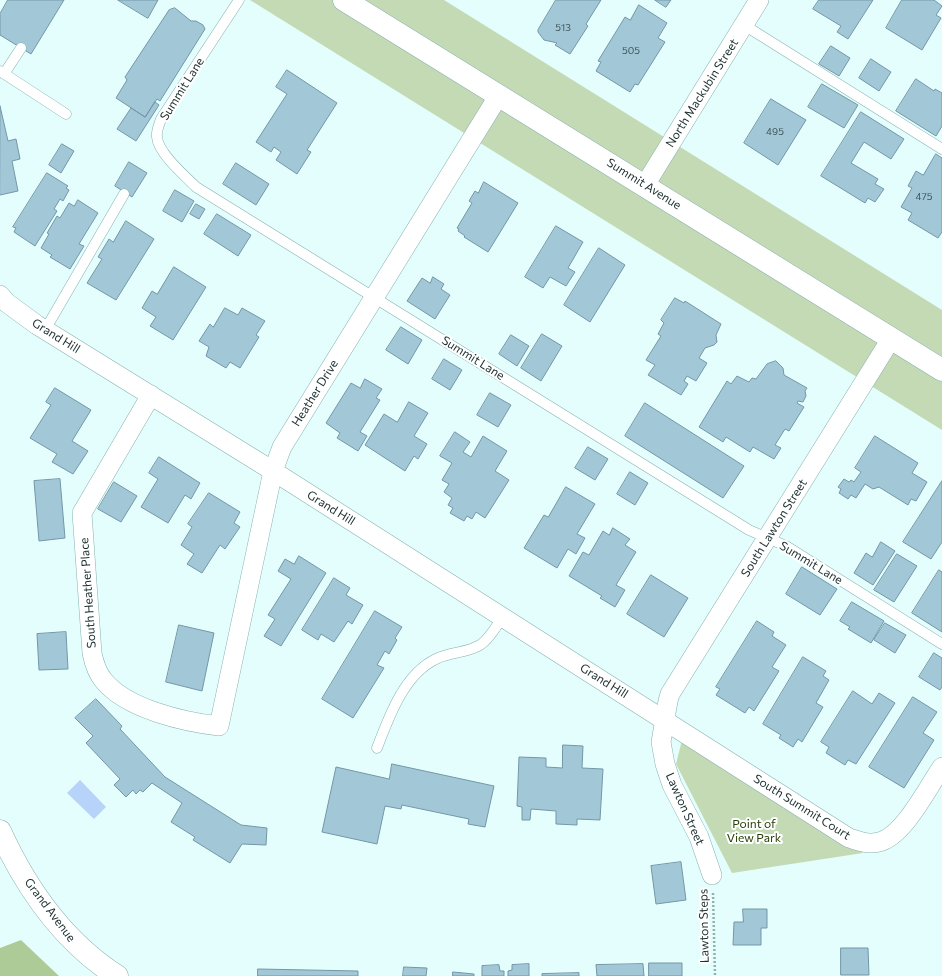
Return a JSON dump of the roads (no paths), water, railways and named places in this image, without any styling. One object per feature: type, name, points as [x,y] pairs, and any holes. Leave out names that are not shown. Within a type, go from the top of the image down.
[{"type":"street","name":"Summit Avenue","points":[[344,0],[942,370]]},
{"type":"street","name":"North Mackubin Street","points":[[645,185],[759,0]]},
{"type":"street","name":"Heather Drive","points":[[219,726],[273,471],[282,447],[499,95]]},
{"type":"street","name":"Grand Hill","points":[[0,294],[19,312],[45,330],[273,471],[664,719]]},
{"type":"street","name":"South Lawton Street","points":[[664,719],[670,694],[891,339]]},
{"type":"street","name":"South Heather Place","points":[[151,395],[82,513],[92,653],[102,680],[125,698],[144,708],[200,724],[219,726]]},
{"type":"street","name":"South Summit Court","points":[[664,719],[849,838],[871,844],[880,842],[892,836],[904,823],[942,767]]},
{"type":"street","name":"Lawton Street","points":[[664,719],[661,742],[665,764],[672,785],[699,837],[712,875]]},
{"type":"street","name":"Grand Avenue","points":[[0,831],[9,852],[32,890],[57,923],[76,945],[117,976]]},
{"type":"lane","name":"Summit Lane","points":[[239,0],[161,119],[157,138],[168,158],[196,187],[743,526],[786,546],[942,644]]},
{"type":"lane","points":[[744,25],[942,149]]},
{"type":"lane","points":[[21,48],[2,73],[66,114]]},
{"type":"lane","points":[[45,330],[124,194]]},
{"type":"lane","points":[[377,748],[390,714],[417,674],[426,665],[437,658],[480,646],[503,617]]},
{"type":"water","points":[[80,780],[106,807],[94,819],[67,793]]},
{"type":"park label","name":"Point of View Park","points":[[754,831]]}]
